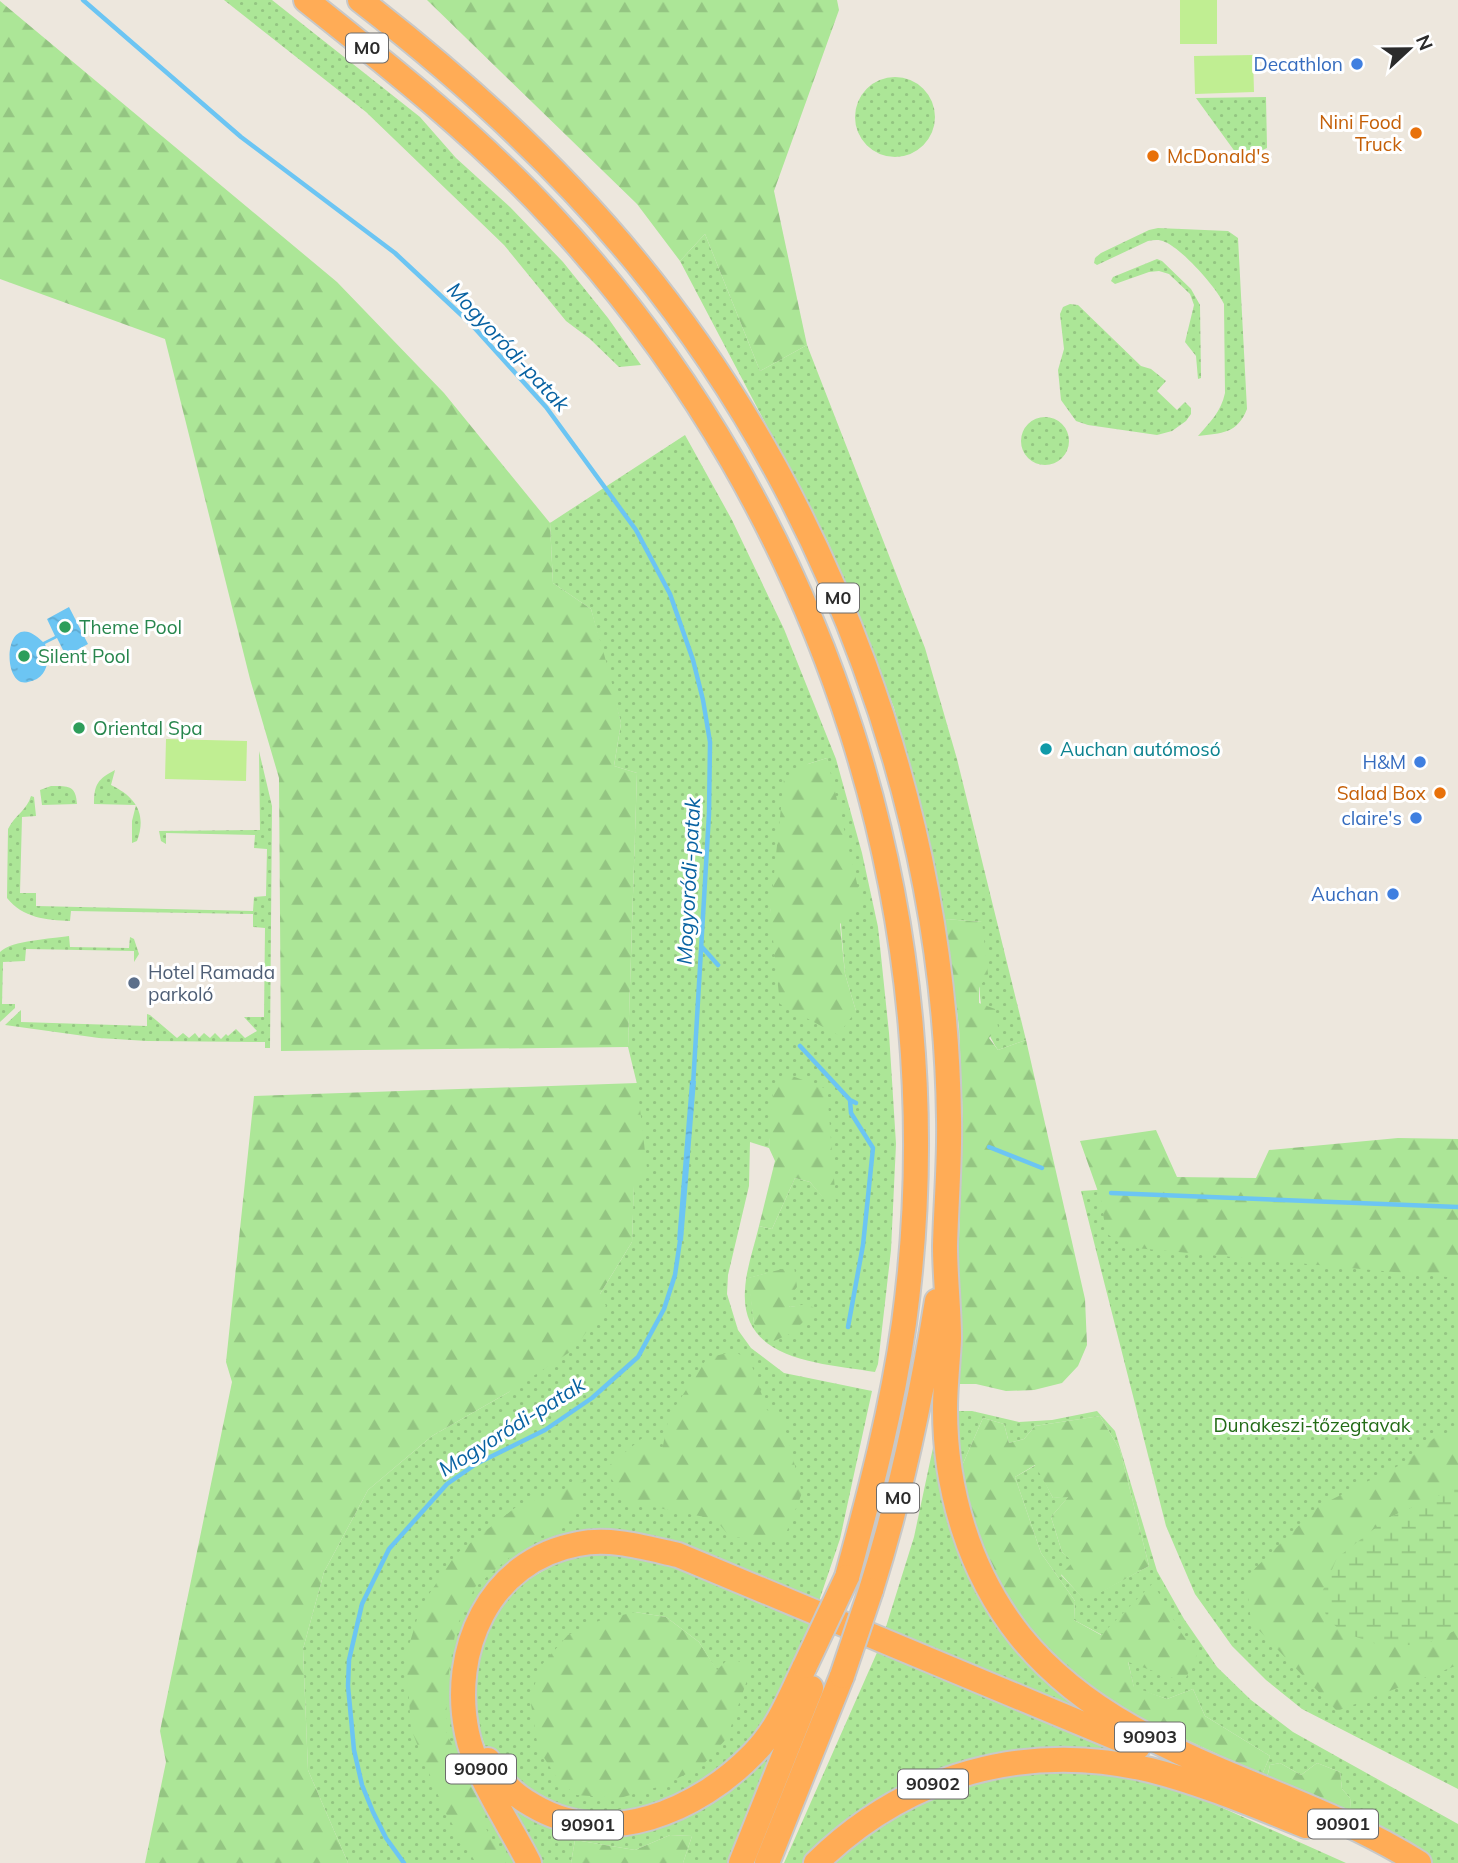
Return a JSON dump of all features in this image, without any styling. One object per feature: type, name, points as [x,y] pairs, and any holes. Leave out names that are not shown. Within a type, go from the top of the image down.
[{"type":"highway","name":"M0","points":[[306,0],[426,96],[553,218],[590,258],[668,358],[709,420],[762,512],[811,618],[837,683],[870,790],[892,884],[908,995],[915,1094],[915,1188],[909,1279],[897,1366],[866,1506],[847,1577]]},
{"type":"highway","name":"M0","points":[[360,0],[444,68],[561,177],[638,263],[682,321],[723,381],[785,484],[816,548],[846,615],[880,709],[899,772],[932,924],[944,1025],[949,1118],[945,1249],[936,1370],[919,1405],[908,1458],[871,1590],[842,1676],[767,1863]]},
{"type":"highway","name":"90903","points":[[936,1370],[945,1411],[950,1471],[967,1541],[991,1594],[1017,1633],[1047,1666],[1079,1694],[1119,1721],[1266,1800]]},
{"type":"highway","name":"90901","points":[[847,1577],[812,1666],[755,1752],[723,1780],[679,1807],[645,1821],[609,1826],[584,1825],[554,1817],[511,1790],[492,1767],[479,1745],[464,1701],[465,1660],[475,1627],[492,1596],[520,1570],[543,1556],[580,1543],[622,1544],[678,1555],[1199,1772],[1266,1800],[1397,1863]]},
{"type":"highway","points":[[741,1863],[786,1755],[812,1666]]},
{"type":"highway","name":"90900","points":[[464,1701],[468,1736],[475,1758],[529,1863]]},
{"type":"highway","name":"90902","points":[[816,1863],[862,1823],[897,1802],[936,1783],[1023,1761],[1098,1761],[1150,1770],[1266,1800]]},
{"type":"highway","name":"90901","points":[[1266,1800],[1385,1841],[1419,1863]]},
{"type":"green space","points":[[224,0],[272,0],[420,117],[456,158],[510,207],[563,262],[641,365],[619,367],[590,339],[566,321],[504,245],[366,112]]},
{"type":"green space","points":[[427,0],[837,0],[839,10],[774,191],[807,345],[760,371],[705,234],[680,261],[637,204]]},
{"type":"green space","points":[[1180,0],[1217,0],[1217,44],[1180,44]]},
{"type":"green space","points":[[0,1],[337,282],[444,393],[550,523],[553,583],[591,609],[610,675],[621,723],[614,766],[637,773],[628,1047],[281,1051],[279,778],[250,679],[165,339],[0,279]]},
{"type":"green space","points":[[1253,55],[1254,92],[1195,94],[1194,56]]},
{"type":"green space","points":[[895,77],[910,80],[923,89],[932,102],[935,117],[932,132],[923,145],[910,154],[895,157],[880,154],[867,145],[858,132],[855,117],[858,102],[867,89],[880,80]]},
{"type":"green space","points":[[1266,97],[1267,148],[1241,160],[1196,98]]},
{"type":"green space","points":[[1158,228],[1228,231],[1238,238],[1247,409],[1238,423],[1228,431],[1198,436],[1218,411],[1225,393],[1224,304],[1214,288],[1180,252],[1161,240],[1148,241],[1097,265],[1094,263],[1101,253]]},
{"type":"green space","points":[[705,234],[760,371],[807,345],[925,648],[957,759],[1026,1040],[998,1050],[990,1035],[984,1020],[979,988],[982,922],[945,919],[925,824],[894,708],[855,608],[828,542],[680,261]]},
{"type":"green space","points":[[1157,259],[1191,289],[1200,305],[1201,378],[1198,379],[1196,356],[1185,342],[1194,305],[1190,294],[1169,274],[1159,271],[1115,284],[1111,281],[1113,277]]},
{"type":"green space","points":[[1078,305],[1141,366],[1151,369],[1166,381],[1157,391],[1177,410],[1185,402],[1191,408],[1191,414],[1186,421],[1172,431],[1157,435],[1076,421],[1061,400],[1058,370],[1064,349],[1060,314],[1063,307]]},
{"type":"green space","points":[[1045,417],[1062,424],[1069,441],[1062,458],[1045,465],[1028,458],[1021,441],[1028,424]]},
{"type":"green space","points":[[685,435],[732,520],[784,629],[836,759],[862,853],[878,927],[889,1033],[896,1144],[891,1250],[878,1364],[875,1372],[832,1366],[789,1355],[770,1345],[756,1332],[747,1314],[746,1282],[759,1226],[772,1229],[795,1178],[810,1182],[828,1203],[836,1203],[771,1128],[769,1148],[750,1142],[749,1186],[728,1275],[727,1294],[738,1330],[751,1348],[784,1373],[872,1391],[840,1539],[818,1604],[669,1545],[536,1551],[455,1677],[521,1863],[348,1863],[308,1770],[303,1649],[324,1572],[368,1490],[432,1436],[509,1392],[600,1294],[632,1242],[637,1084],[628,1047],[637,773],[614,766],[621,723],[591,609],[553,583],[550,523]],"holes":[[[827,758],[845,974],[856,1011],[770,912],[808,764]],[[768,1273],[790,1307],[807,1305],[754,1324],[749,1278]]]},
{"type":"green space","points":[[166,739],[247,741],[246,781],[165,779]]},
{"type":"green space","points":[[259,751],[272,806],[270,1048],[265,1048],[265,1042],[99,1038],[5,1025],[21,1010],[21,1022],[147,1026],[147,1014],[177,1038],[183,1033],[189,1038],[195,1033],[199,1038],[204,1033],[210,1038],[215,1033],[221,1039],[236,1029],[245,1038],[257,1031],[244,1017],[264,1017],[265,928],[253,927],[253,914],[71,911],[70,921],[61,921],[28,914],[7,898],[8,829],[31,796],[34,797],[36,816],[22,817],[20,893],[36,893],[36,906],[253,911],[254,897],[266,896],[267,849],[254,848],[255,835],[166,833],[166,844],[161,841],[159,831],[260,830]]},
{"type":"green space","points":[[827,758],[861,900],[840,924],[845,974],[856,1011],[838,1035],[780,1004],[770,912],[784,779],[808,764]]},
{"type":"green space","points":[[115,770],[111,785],[127,795],[136,805],[94,804],[98,783]]},
{"type":"green space","points":[[51,786],[73,790],[77,804],[42,805],[40,790]]},
{"type":"green space","points":[[136,805],[141,823],[137,841],[132,843],[132,821]]},
{"type":"green space","points":[[945,919],[982,922],[988,974],[979,988],[979,1003],[995,1009],[998,1027],[989,1038],[998,1050],[1026,1040],[1085,1299],[1087,1345],[1078,1366],[1062,1383],[1034,1390],[1006,1391],[976,1384],[954,1384],[963,1121],[959,1027]]},
{"type":"green space","points":[[69,936],[70,947],[129,948],[130,937],[134,939],[139,954],[134,962],[134,951],[26,949],[25,961],[3,962],[2,1004],[15,1004],[15,1008],[0,1022],[0,952],[23,942]]},
{"type":"green space","points":[[784,1073],[827,1089],[836,1204],[828,1204],[810,1182],[795,1178],[772,1229],[759,1226],[775,1161],[769,1148],[773,1087]]},
{"type":"green space","points":[[637,1083],[647,1169],[634,1186],[632,1242],[600,1294],[606,1306],[573,1350],[509,1392],[432,1436],[368,1490],[324,1572],[303,1649],[308,1770],[348,1863],[145,1863],[166,1762],[160,1731],[232,1382],[226,1362],[254,1096]]},
{"type":"green space","points":[[1156,1130],[1177,1177],[1256,1178],[1269,1150],[1398,1138],[1458,1139],[1458,1278],[1125,1247],[1106,1233],[1101,1200],[1080,1141]]},
{"type":"green space","name":"Dunakeszi-tőzegtavak","points":[[1125,1188],[1458,1206],[1458,1789],[1302,1709],[1266,1680],[1232,1646],[1195,1594],[1166,1526],[1081,1191]]},
{"type":"green space","points":[[794,1266],[797,1287],[787,1300],[790,1307],[807,1304],[816,1309],[792,1333],[774,1341],[754,1324],[748,1278]]},
{"type":"green space","points":[[735,1351],[751,1363],[767,1410],[783,1420],[802,1493],[783,1541],[730,1537],[715,1519],[627,1502],[605,1469],[647,1434],[648,1443],[661,1455],[669,1416],[707,1358]]},
{"type":"green space","points":[[953,1411],[972,1411],[1019,1422],[1052,1420],[1097,1411],[1115,1431],[1157,1571],[1184,1619],[1217,1667],[1251,1700],[1293,1732],[1458,1824],[1458,1863],[1424,1863],[1386,1839],[1160,1738],[1081,1692],[1050,1664],[1020,1628],[995,1589],[972,1539],[954,1470]],"holes":[[[1100,1416],[1120,1450],[1149,1566],[1085,1600],[1061,1575],[1074,1562],[1062,1552],[1051,1517],[1069,1496],[1053,1498],[1036,1465],[1015,1477],[1041,1553],[1075,1601],[1074,1620],[1102,1635],[1128,1661],[1134,1688],[1167,1699],[1193,1689],[1205,1716],[1270,1756],[1262,1775],[1147,1721],[1089,1690],[1028,1629],[996,1579],[968,1511],[961,1468],[983,1418],[1004,1424],[1009,1443],[1024,1439],[1035,1426]],[[1280,1763],[1301,1775],[1317,1763],[1340,1772],[1342,1789],[1350,1798],[1351,1808],[1334,1811],[1286,1790],[1267,1777],[1270,1765]]]},
{"type":"green space","points":[[1100,1416],[1120,1450],[1149,1566],[1085,1601],[1061,1574],[1073,1562],[1062,1552],[1051,1517],[1068,1497],[1053,1498],[1035,1465],[1015,1477],[1041,1553],[1075,1601],[1074,1620],[1101,1635],[1153,1583],[1197,1655],[1184,1682],[1128,1662],[1134,1687],[1167,1699],[1193,1689],[1205,1716],[1270,1756],[1262,1775],[1147,1721],[1089,1690],[1028,1629],[996,1579],[968,1511],[961,1468],[983,1418],[1004,1424],[1009,1443],[1024,1439],[1035,1426]]},
{"type":"green space","points":[[1458,1430],[1458,1487],[1388,1518],[1426,1644],[1458,1629],[1458,1665],[1337,1711],[1251,1622],[1246,1577],[1319,1506],[1404,1463],[1438,1435]]},
{"type":"green space","points":[[934,1443],[945,1503],[1099,1718],[885,1630],[914,1537]]},
{"type":"green space","points":[[585,1481],[581,1500],[568,1522],[523,1546],[475,1587],[456,1628],[447,1685],[446,1734],[484,1799],[481,1820],[506,1863],[476,1863],[445,1812],[411,1729],[406,1655],[421,1606],[456,1554],[516,1507]]},
{"type":"green space","points":[[1458,1487],[1458,1629],[1426,1644],[1382,1646],[1342,1632],[1327,1618],[1320,1597],[1337,1558],[1388,1518]]},
{"type":"green space","points":[[597,1554],[653,1562],[736,1589],[816,1622],[766,1726],[718,1773],[657,1808],[611,1818],[553,1808],[504,1772],[485,1746],[477,1723],[474,1702],[478,1652],[500,1603],[525,1581],[577,1555]],"holes":[[[635,1612],[666,1617],[699,1642],[717,1671]]]},
{"type":"green space","points":[[635,1612],[666,1617],[699,1642],[717,1670],[729,1658],[752,1666],[727,1738],[701,1767],[661,1786],[620,1798],[576,1795],[558,1780],[538,1748],[531,1704],[538,1669],[568,1635],[601,1620]]},
{"type":"green space","points":[[879,1648],[1133,1753],[1023,1750],[978,1759],[804,1863],[784,1863]]},
{"type":"green space","points":[[779,1736],[750,1813],[727,1863],[683,1863],[692,1836],[670,1835],[635,1850],[575,1840],[571,1863],[539,1863],[506,1801],[612,1834]]},
{"type":"green space","points":[[1280,1763],[1301,1775],[1317,1763],[1340,1772],[1342,1789],[1350,1798],[1351,1808],[1334,1811],[1267,1778],[1270,1765]]},
{"type":"green space","points":[[1067,1770],[1122,1773],[1169,1784],[1346,1863],[830,1863],[868,1832],[939,1793],[1023,1772]]},
{"type":"green space","points":[[670,1835],[692,1836],[683,1863],[571,1863],[575,1840],[635,1850]]},
{"type":"water","points":[[69,607],[88,644],[66,656],[57,638],[45,644],[48,656],[43,673],[28,682],[19,681],[13,674],[10,662],[13,639],[20,632],[30,633],[43,642],[55,636],[47,619]]},
{"type":"water","points":[[690,1081],[696,1081],[683,1241],[677,1240]]},
{"type":"waterway","name":"Mogyoródi-patak","points":[[83,0],[241,137],[395,253],[471,324],[546,407],[636,530],[670,594],[693,660],[710,742],[709,814],[693,1086]]},
{"type":"waterway","points":[[702,947],[718,965]]},
{"type":"waterway","points":[[800,1046],[850,1100],[856,1103]]},
{"type":"waterway","points":[[848,1327],[863,1245],[873,1148],[851,1113],[850,1100]]},
{"type":"waterway","points":[[989,1147],[1042,1168]]},
{"type":"waterway","points":[[1111,1193],[1458,1207]]},
{"type":"waterway","name":"Mogyoródi-patak","points":[[404,1863],[386,1838],[373,1812],[362,1785],[354,1750],[348,1686],[349,1660],[362,1604],[389,1549],[447,1484],[476,1464],[545,1430],[592,1398],[638,1357],[664,1309],[675,1275],[681,1234]]},
{"type":"place","name":"Decathlon","points":[[1357,64]]},
{"type":"place","name":"Nini Food Truck","points":[[1416,133]]},
{"type":"place","name":"McDonald's","points":[[1153,156]]},
{"type":"place","name":"Theme Pool","points":[[65,627]]},
{"type":"place","name":"Silent Pool","points":[[24,656]]},
{"type":"place","name":"Oriental Spa","points":[[79,728]]},
{"type":"place","name":"Auchan autómosó","points":[[1046,749]]},
{"type":"place","name":"H&M","points":[[1420,762]]},
{"type":"place","name":"Salad Box","points":[[1440,793]]},
{"type":"place","name":"claire's","points":[[1416,818]]},
{"type":"place","name":"Auchan","points":[[1393,894]]},
{"type":"place","name":"Hotel Ramada parkoló","points":[[134,983]]}]
